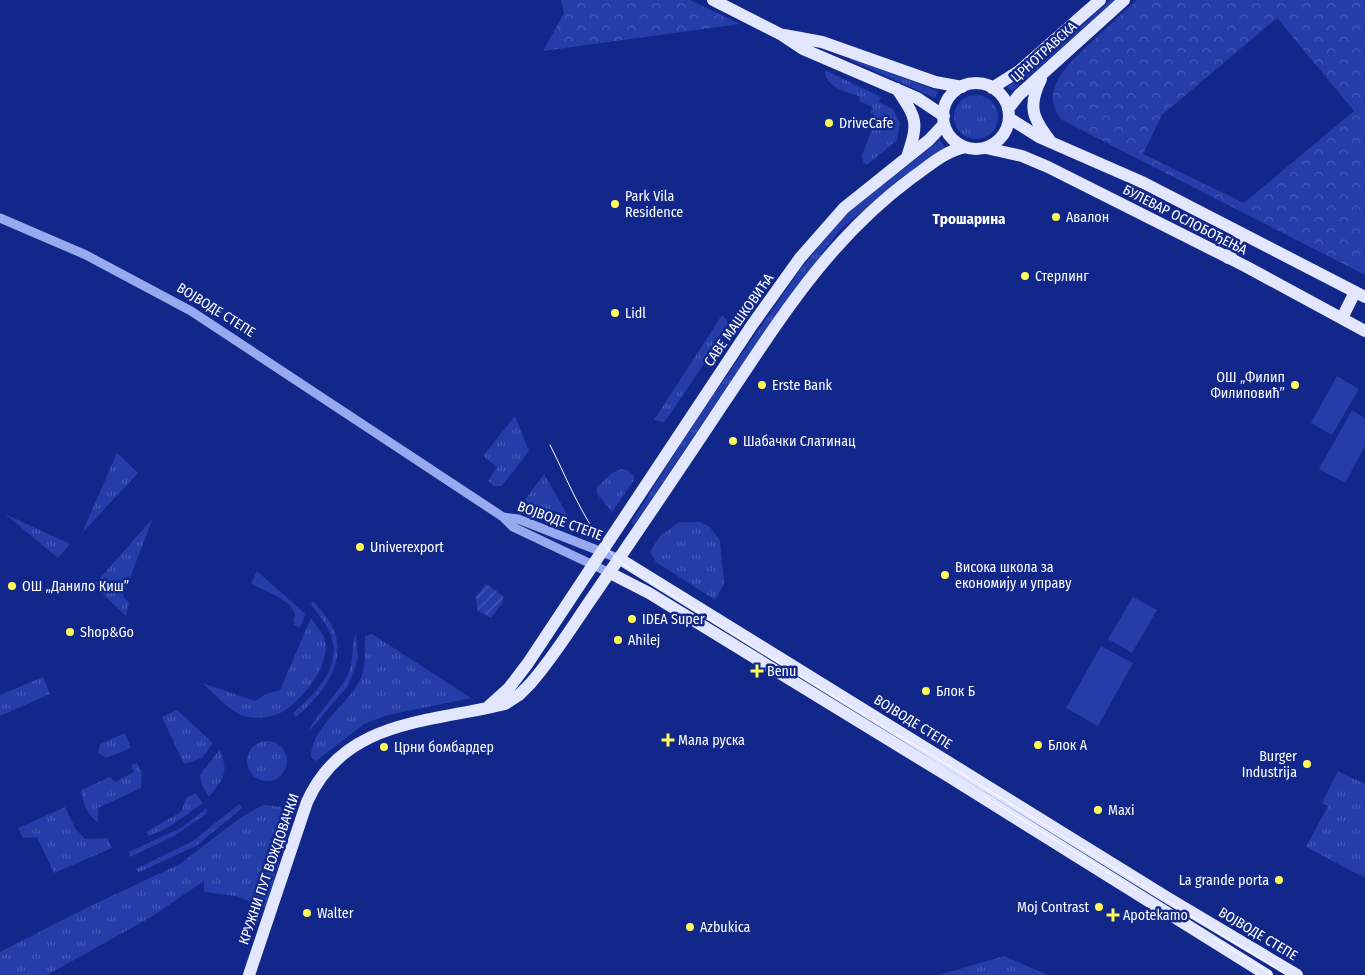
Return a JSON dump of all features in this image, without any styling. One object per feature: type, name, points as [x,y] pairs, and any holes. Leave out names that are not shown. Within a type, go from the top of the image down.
[{"type":"main road","points":[[713,0],[782,35],[803,49],[930,104],[944,120],[950,136],[965,147]]},
{"type":"main road","name":"ЦРНОТРАВСКА","points":[[992,88],[1019,71],[1100,0]]},
{"type":"main road","name":"ЦРНОТРАВСКА","points":[[1009,113],[1019,95],[1124,0]]},
{"type":"main road","points":[[610,573],[774,328],[835,246],[865,216],[900,186],[938,159],[965,147],[986,148],[998,142],[1004,135],[1009,113],[1004,98],[992,88],[979,84],[962,87],[935,82],[822,42],[782,35]]},
{"type":"main road","points":[[1043,74],[1034,97],[1032,110],[1039,126],[1053,144]]},
{"type":"main road","points":[[944,120],[947,101],[962,87]]},
{"type":"main road","points":[[897,89],[915,122],[914,137],[907,157]]},
{"type":"main road","name":"БУЛЕВАР ОСЛОБОЂЕЊА","points":[[1009,113],[1030,132],[1053,144],[1144,183],[1360,295]]},
{"type":"main road","name":"САВЕ МАШКОВИЋА","points":[[593,565],[752,325],[800,258],[844,208],[907,157],[944,120]]},
{"type":"main road","name":"БУЛЕВАР ОСЛОБОЂЕЊА","points":[[986,148],[1035,161],[1228,258],[1365,331]]},
{"type":"main road","points":[[1228,258],[1241,233]]},
{"type":"main road","points":[[1342,318],[1360,295]]},
{"type":"main road","name":"ВОЈВОДЕ СТЕПЕ","points":[[620,559],[1168,898],[1297,975]]},
{"type":"main road","name":"КРУЖНИ ПУТ ВОЖДОВАЧКИ","points":[[485,709],[509,688],[524,668],[593,565]]},
{"type":"main road","name":"ВОЈВОДЕ СТЕПЕ","points":[[610,573],[649,593],[947,775],[1267,975]]},
{"type":"main road","name":"КРУЖНИ ПУТ ВОЖДОВАЧКИ","points":[[249,975],[307,802],[319,780],[331,764],[352,746],[376,734],[401,726],[485,709],[509,702],[530,684],[610,573]]},
{"type":"street","name":"ВОЈВОДЕ СТЕПЕ","points":[[0,218],[94,259],[191,311],[503,517],[513,527],[610,573]]},
{"type":"street","name":"ВОЈВОДЕ СТЕПЕ","points":[[503,517],[518,519],[620,559]]},
{"type":"green space","points":[[561,0],[690,0],[740,24],[543,51],[564,13]]},
{"type":"green space","points":[[1110,0],[1115,0],[1012,91],[1007,87],[1053,52]]},
{"type":"green space","points":[[1137,0],[1365,0],[1365,275],[1062,120],[1055,108],[1053,96],[1055,85],[1061,74],[1078,54]],"holes":[[[1277,18],[1354,111],[1244,203],[1143,154],[1162,115]]]},
{"type":"green space","points":[[850,58],[938,91],[935,98],[850,60]]},
{"type":"green space","points":[[825,70],[881,97],[879,102],[893,109],[900,123],[897,140],[867,165],[863,163],[862,155],[873,127],[869,125],[874,114],[870,113],[873,107],[859,101],[860,97],[832,85],[828,81]]},
{"type":"green space","points":[[976,95],[988,99],[994,105],[998,117],[994,129],[988,135],[976,139],[964,135],[958,129],[954,117],[958,105],[964,99]]},
{"type":"green space","points":[[940,140],[946,149],[902,177],[838,232],[763,333],[634,525],[631,523],[696,420],[802,267],[846,214]]},
{"type":"green space","points":[[722,315],[727,320],[728,328],[666,420],[663,422],[654,420]]},
{"type":"green space","points":[[1337,376],[1359,389],[1332,435],[1311,423]]},
{"type":"green space","points":[[1352,410],[1365,418],[1365,446],[1345,483],[1319,469]]},
{"type":"green space","points":[[515,416],[529,451],[502,486],[494,486],[488,481],[497,467],[483,456]]},
{"type":"green space","points":[[117,453],[138,473],[82,533]]},
{"type":"green space","points":[[621,469],[629,471],[634,476],[634,480],[612,512],[597,494],[597,487],[612,473]]},
{"type":"green space","points":[[544,474],[572,523],[570,526],[524,507],[522,504]]},
{"type":"green space","points":[[5,514],[70,544],[58,558]]},
{"type":"green space","points":[[153,518],[123,596],[129,603],[126,616],[94,585]]},
{"type":"green space","points":[[679,522],[700,522],[710,527],[720,541],[724,584],[715,600],[656,562],[650,552],[660,536]]},
{"type":"green space","points":[[257,571],[305,614],[300,628],[294,625],[295,614],[290,605],[277,596],[251,584]]},
{"type":"green space","points":[[486,584],[503,596],[503,602],[491,618],[477,610],[476,596]]},
{"type":"green space","points":[[1133,597],[1157,610],[1132,653],[1108,639]]},
{"type":"green space","points":[[313,601],[332,626],[337,639],[337,652],[335,665],[330,677],[315,699],[296,717],[293,713],[309,699],[323,682],[332,663],[334,652],[330,632],[311,605]]},
{"type":"green space","points":[[311,618],[324,637],[326,647],[324,658],[313,682],[296,702],[287,709],[278,714],[265,717],[252,718],[244,716],[228,707],[202,683],[255,701],[266,694],[280,690]]},
{"type":"green space","points":[[356,634],[358,658],[348,686],[310,730],[315,720],[346,679],[352,662],[354,637]]},
{"type":"green space","points":[[372,634],[471,698],[384,716],[364,724],[316,761],[311,757],[317,736],[359,682],[364,665],[365,636]]},
{"type":"green space","points":[[1101,646],[1133,663],[1098,726],[1066,708]]},
{"type":"green space","points":[[43,677],[50,694],[0,716],[0,695]]},
{"type":"green space","points":[[177,710],[213,743],[202,758],[184,764],[162,717]]},
{"type":"green space","points":[[125,733],[131,748],[106,758],[98,753],[100,744]]},
{"type":"green space","points":[[267,741],[281,747],[287,761],[281,775],[267,781],[253,775],[247,761],[253,747]]},
{"type":"green space","points":[[220,749],[224,764],[223,775],[209,797],[202,785],[200,775]]},
{"type":"green space","points":[[137,763],[142,773],[141,788],[98,808],[98,823],[86,808],[81,790],[110,777],[115,782],[134,772],[131,765]]},
{"type":"green space","points":[[1338,771],[1365,784],[1365,878],[1306,847],[1328,806],[1322,803]]},
{"type":"green space","points":[[195,793],[203,803],[169,827],[149,836],[146,832],[181,812],[186,798]]},
{"type":"green space","points":[[239,804],[242,808],[196,846],[139,872],[136,869],[193,841]]},
{"type":"green space","points":[[263,805],[283,807],[287,819],[276,861],[279,863],[265,908],[236,896],[204,892],[204,881],[151,917],[47,975],[0,975],[0,952],[86,908],[180,864],[240,818]]},
{"type":"green space","points":[[65,807],[75,828],[85,839],[107,838],[112,848],[54,873],[37,837],[23,838],[18,828]]},
{"type":"green space","points":[[207,808],[206,814],[174,836],[130,857],[129,852],[181,828]]},
{"type":"green space","points":[[1004,956],[1048,975],[939,975]]},
{"type":"tram line","points":[[550,445],[590,524],[600,539],[623,564],[792,671],[953,768],[1287,975]]},
{"type":"tram line","points":[[984,796],[1139,892]]},
{"type":"tram line","points":[[1213,938],[1273,975]]},
{"type":"place","name":"DriveCafe","points":[[829,123]]},
{"type":"place","name":"Park Vila Residence","points":[[615,204]]},
{"type":"place","name":"Авалон","points":[[1056,217]]},
{"type":"place","name":"Стерлинг","points":[[1025,276]]},
{"type":"place","name":"Lidl","points":[[615,313]]},
{"type":"place","name":"Erste Bank","points":[[762,385]]},
{"type":"place","name":"ОШ „Филип Филиповић”","points":[[1295,385]]},
{"type":"place","name":"Шабачки Слатинац","points":[[733,441]]},
{"type":"place","name":"Univerexport","points":[[360,547]]},
{"type":"place","name":"Висока школа за економију и управу","points":[[945,575]]},
{"type":"place","name":"ОШ „Данило Киш”","points":[[12,586]]},
{"type":"place","name":"IDEA Super","points":[[632,619]]},
{"type":"place","name":"Shop&Go","points":[[70,632]]},
{"type":"place","name":"Ahilej","points":[[618,640]]},
{"type":"place","name":"Benu","points":[[757,671]]},
{"type":"place","name":"Блок Б","points":[[926,691]]},
{"type":"place","name":"Мала руска","points":[[668,740]]},
{"type":"place","name":"Блок А","points":[[1038,745]]},
{"type":"place","name":"Црни бомбардер","points":[[384,747]]},
{"type":"place","name":"Burger Industrija","points":[[1307,764]]},
{"type":"place","name":"Maxi","points":[[1098,810]]},
{"type":"place","name":"La grande porta","points":[[1279,880]]},
{"type":"place","name":"Moj Contrast","points":[[1099,907]]},
{"type":"place","name":"Walter","points":[[307,913]]},
{"type":"place","name":"Apotekamo","points":[[1113,915]]},
{"type":"place","name":"Azbukica","points":[[690,927]]},
{"type":"district","name":"Трошарина","points":[[969,219]]}]
